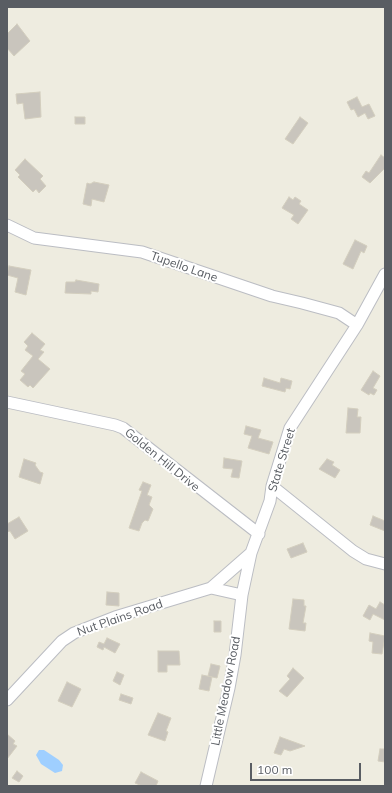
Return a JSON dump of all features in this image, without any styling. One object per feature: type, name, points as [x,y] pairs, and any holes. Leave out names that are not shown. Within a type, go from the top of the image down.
[{"type":"street","name":"Tupello Lane","points":[[7,224],[34,238],[142,252],[272,296],[338,313],[357,325]]},
{"type":"street","name":"State Street","points":[[242,595],[251,554],[270,501],[272,486],[290,428],[357,325],[385,274]]},
{"type":"street","name":"Golden Hill Drive","points":[[7,402],[123,428],[259,534]]},
{"type":"street","points":[[272,486],[353,551],[366,559],[385,564]]},
{"type":"street","name":"Nut Plains Road","points":[[7,700],[62,641],[74,632],[115,617],[211,588],[251,554]]},
{"type":"street","name":"Nut Plains Road","points":[[211,588],[242,595]]},
{"type":"street","name":"Little Meadow Road","points":[[206,786],[235,655],[242,595]]},
{"type":"water","points":[[39,750],[44,750],[59,760],[63,765],[62,771],[55,773],[41,764],[36,755]]},
{"type":"building","points":[[17,24],[30,41],[14,56],[7,48],[7,34]]},
{"type":"building","points":[[40,92],[41,117],[25,119],[23,103],[17,104],[16,94]]},
{"type":"building","points":[[357,97],[362,107],[369,104],[375,116],[368,119],[365,113],[358,117],[354,109],[351,110],[347,102]]},
{"type":"building","points":[[75,117],[85,117],[85,124],[75,124]]},
{"type":"building","points":[[300,117],[308,123],[293,144],[285,139]]},
{"type":"building","points":[[381,155],[385,158],[385,168],[370,183],[362,177],[366,171],[369,173]]},
{"type":"building","points":[[25,159],[43,176],[40,179],[46,186],[39,193],[36,189],[33,192],[18,177],[20,175],[15,170]]},
{"type":"building","points":[[94,182],[109,185],[104,202],[92,199],[91,206],[83,204],[87,183],[90,184]]},
{"type":"building","points":[[289,197],[293,200],[295,197],[301,201],[299,204],[308,210],[298,224],[291,219],[294,215],[282,208]]},
{"type":"building","points":[[355,240],[367,246],[364,253],[361,251],[353,269],[343,264]]},
{"type":"building","points":[[9,266],[31,270],[26,295],[15,292],[18,278],[7,275]]},
{"type":"building","points":[[76,280],[99,284],[98,292],[91,291],[91,294],[65,293],[66,282],[75,282]]},
{"type":"building","points":[[32,333],[45,344],[40,350],[44,352],[38,359],[50,369],[33,388],[30,385],[28,387],[20,380],[25,374],[21,371],[33,356],[25,350],[28,346],[24,342]]},
{"type":"building","points":[[373,371],[380,376],[373,388],[377,390],[374,395],[370,393],[369,395],[361,390]]},
{"type":"building","points":[[264,378],[280,383],[281,378],[292,381],[290,389],[286,388],[285,392],[262,386]]},
{"type":"building","points":[[348,408],[358,409],[357,417],[361,417],[360,433],[346,433]]},
{"type":"building","points":[[246,426],[261,430],[258,438],[273,442],[269,454],[248,448],[252,436],[244,434]]},
{"type":"building","points":[[224,458],[242,461],[239,478],[231,477],[233,469],[223,468]]},
{"type":"building","points":[[24,459],[36,463],[35,465],[40,472],[43,473],[40,484],[19,477]]},
{"type":"building","points":[[327,459],[334,462],[332,465],[340,470],[335,478],[319,469]]},
{"type":"building","points":[[143,482],[151,485],[147,495],[152,497],[149,505],[153,509],[148,521],[145,520],[142,523],[139,531],[129,528],[142,491],[139,490]]},
{"type":"building","points":[[373,516],[385,521],[385,531],[370,525]]},
{"type":"building","points":[[19,517],[28,531],[15,539],[10,531],[7,532],[7,524]]},
{"type":"building","points":[[303,543],[307,552],[291,558],[287,549]]},
{"type":"building","points":[[107,592],[119,593],[119,606],[106,605]]},
{"type":"building","points":[[293,599],[304,600],[304,606],[306,606],[303,623],[306,623],[305,631],[289,629]]},
{"type":"building","points":[[380,602],[385,605],[385,620],[373,614],[370,620],[363,616],[369,605],[376,609]]},
{"type":"building","points":[[214,621],[221,621],[221,632],[214,632]]},
{"type":"building","points":[[370,633],[385,636],[382,654],[372,653],[373,642],[369,641]]},
{"type":"building","points":[[107,638],[120,644],[115,653],[104,647],[103,650],[97,647],[99,642],[104,644]]},
{"type":"building","points":[[158,651],[179,651],[180,665],[167,665],[167,672],[158,672]]},
{"type":"building","points":[[211,664],[220,666],[217,678],[208,676]]},
{"type":"building","points":[[293,668],[304,678],[287,697],[279,691],[290,679],[287,676]]},
{"type":"building","points":[[117,672],[124,675],[120,685],[113,681]]},
{"type":"building","points":[[202,675],[212,677],[209,691],[199,689]]},
{"type":"building","points":[[67,682],[81,689],[72,707],[58,701]]},
{"type":"building","points":[[121,694],[133,698],[131,704],[119,700]]},
{"type":"building","points":[[158,713],[171,718],[166,731],[168,732],[165,741],[148,735]]},
{"type":"building","points":[[7,734],[15,741],[13,744],[17,746],[7,759]]},
{"type":"building","points":[[280,737],[305,746],[290,751],[284,749],[281,755],[274,753]]},
{"type":"building","points":[[380,749],[385,749],[385,762],[378,761]]},
{"type":"building","points":[[17,771],[23,776],[19,782],[12,778]]},
{"type":"building","points":[[141,772],[158,781],[156,786],[142,786],[135,783]]}]
